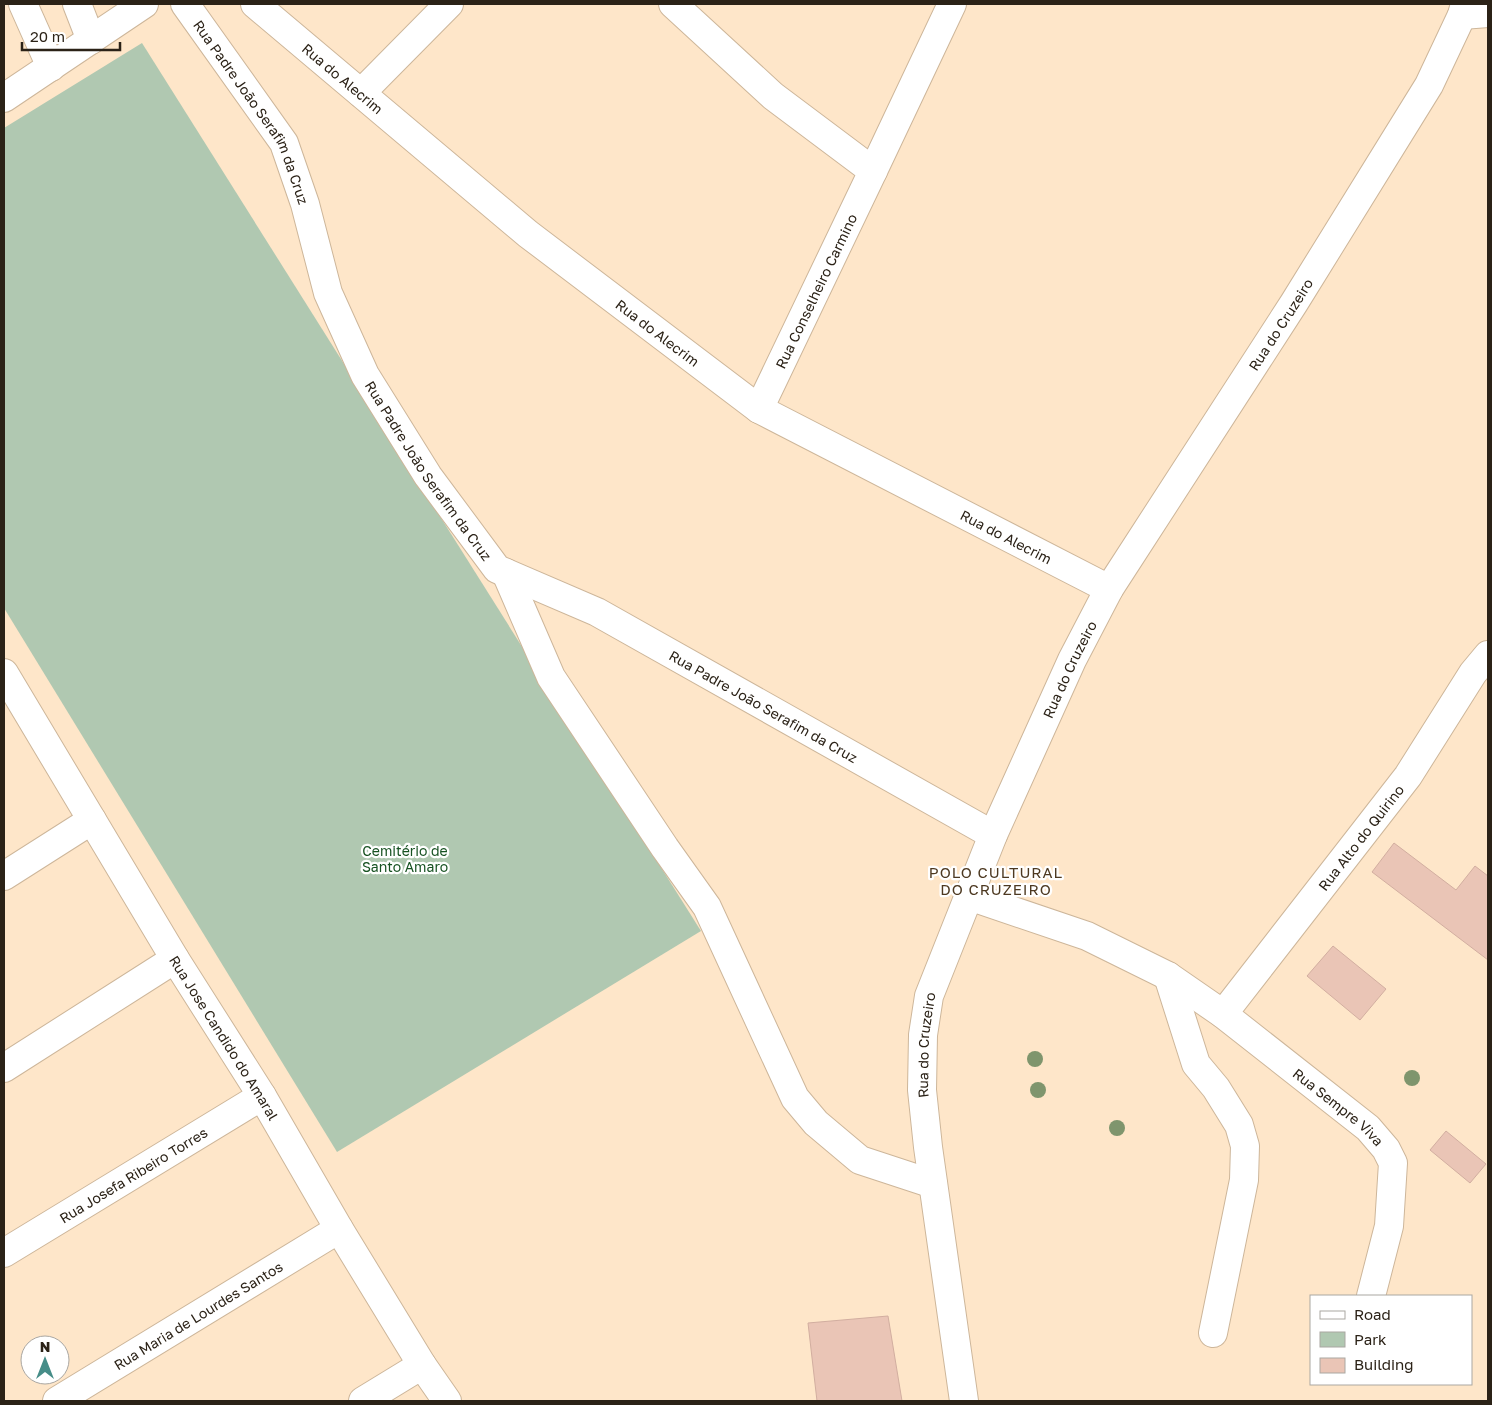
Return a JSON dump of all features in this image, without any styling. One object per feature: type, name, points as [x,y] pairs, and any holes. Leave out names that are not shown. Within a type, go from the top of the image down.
[{"type":"street","points":[[22,4],[51,66]]},
{"type":"street","points":[[77,4],[91,40]]},
{"type":"street","points":[[4,98],[144,4]]},
{"type":"street","name":"Rua Padre João Serafim da Cruz","points":[[185,4],[284,143],[306,204],[328,293],[365,375],[428,476],[497,569],[597,612],[993,835]]},
{"type":"street","name":"Rua do Alecrim","points":[[255,4],[528,234],[759,409],[1109,589]]},
{"type":"street","points":[[361,93],[449,4]]},
{"type":"street","points":[[673,4],[773,96],[873,171]]},
{"type":"street","name":"Rua Conselheiro Carmino","points":[[759,409],[952,4]]},
{"type":"street","name":"Rua do Cruzeiro","points":[[964,1401],[928,1147],[922,1090],[923,1034],[929,996],[993,835],[1072,660],[1109,589],[1294,303],[1429,85],[1472,11]]},
{"type":"street","points":[[506,573],[551,677],[665,848],[707,906],[795,1098],[816,1123],[860,1160],[933,1184]]},
{"type":"street","name":"Rua Alto do Quirino","points":[[1223,1014],[1408,776],[1473,673],[1488,655]]},
{"type":"street","name":"Rua Jose Candido do Amaral","points":[[5,680],[175,959],[262,1096],[339,1229],[422,1365],[447,1401]]},
{"type":"street","points":[[4,876],[92,820]]},
{"type":"street","name":"Rua Sempre Viva","points":[[969,896],[1087,936],[1168,976],[1223,1014],[1368,1128],[1386,1148],[1393,1163],[1389,1226],[1371,1295]]},
{"type":"street","points":[[4,1068],[175,959]]},
{"type":"street","points":[[1168,976],[1196,1064],[1216,1088],[1239,1125],[1245,1146],[1244,1180],[1213,1333]]},
{"type":"street","name":"Rua Josefa Ribeiro Torres","points":[[4,1253],[262,1096]]},
{"type":"street","name":"Rua Maria de Lourdes Santos","points":[[57,1401],[339,1229]]},
{"type":"street","points":[[363,1401],[422,1365]]},
{"type":"green space","name":"Cemitério de Santo Amaro","points":[[142,43],[701,931],[337,1152],[4,608],[4,128]]},
{"type":"building","points":[[1394,843],[1456,890],[1475,866],[1488,876],[1488,960],[1372,872]]},
{"type":"building","points":[[1333,946],[1386,989],[1360,1020],[1307,976]]},
{"type":"building","points":[[1446,1131],[1486,1164],[1470,1183],[1430,1150]]},
{"type":"building","points":[[888,1316],[902,1401],[817,1401],[808,1323]]},
{"type":"district","name":"POLO CULTURAL DO CRUZEIRO","points":[[996,880]]}]
